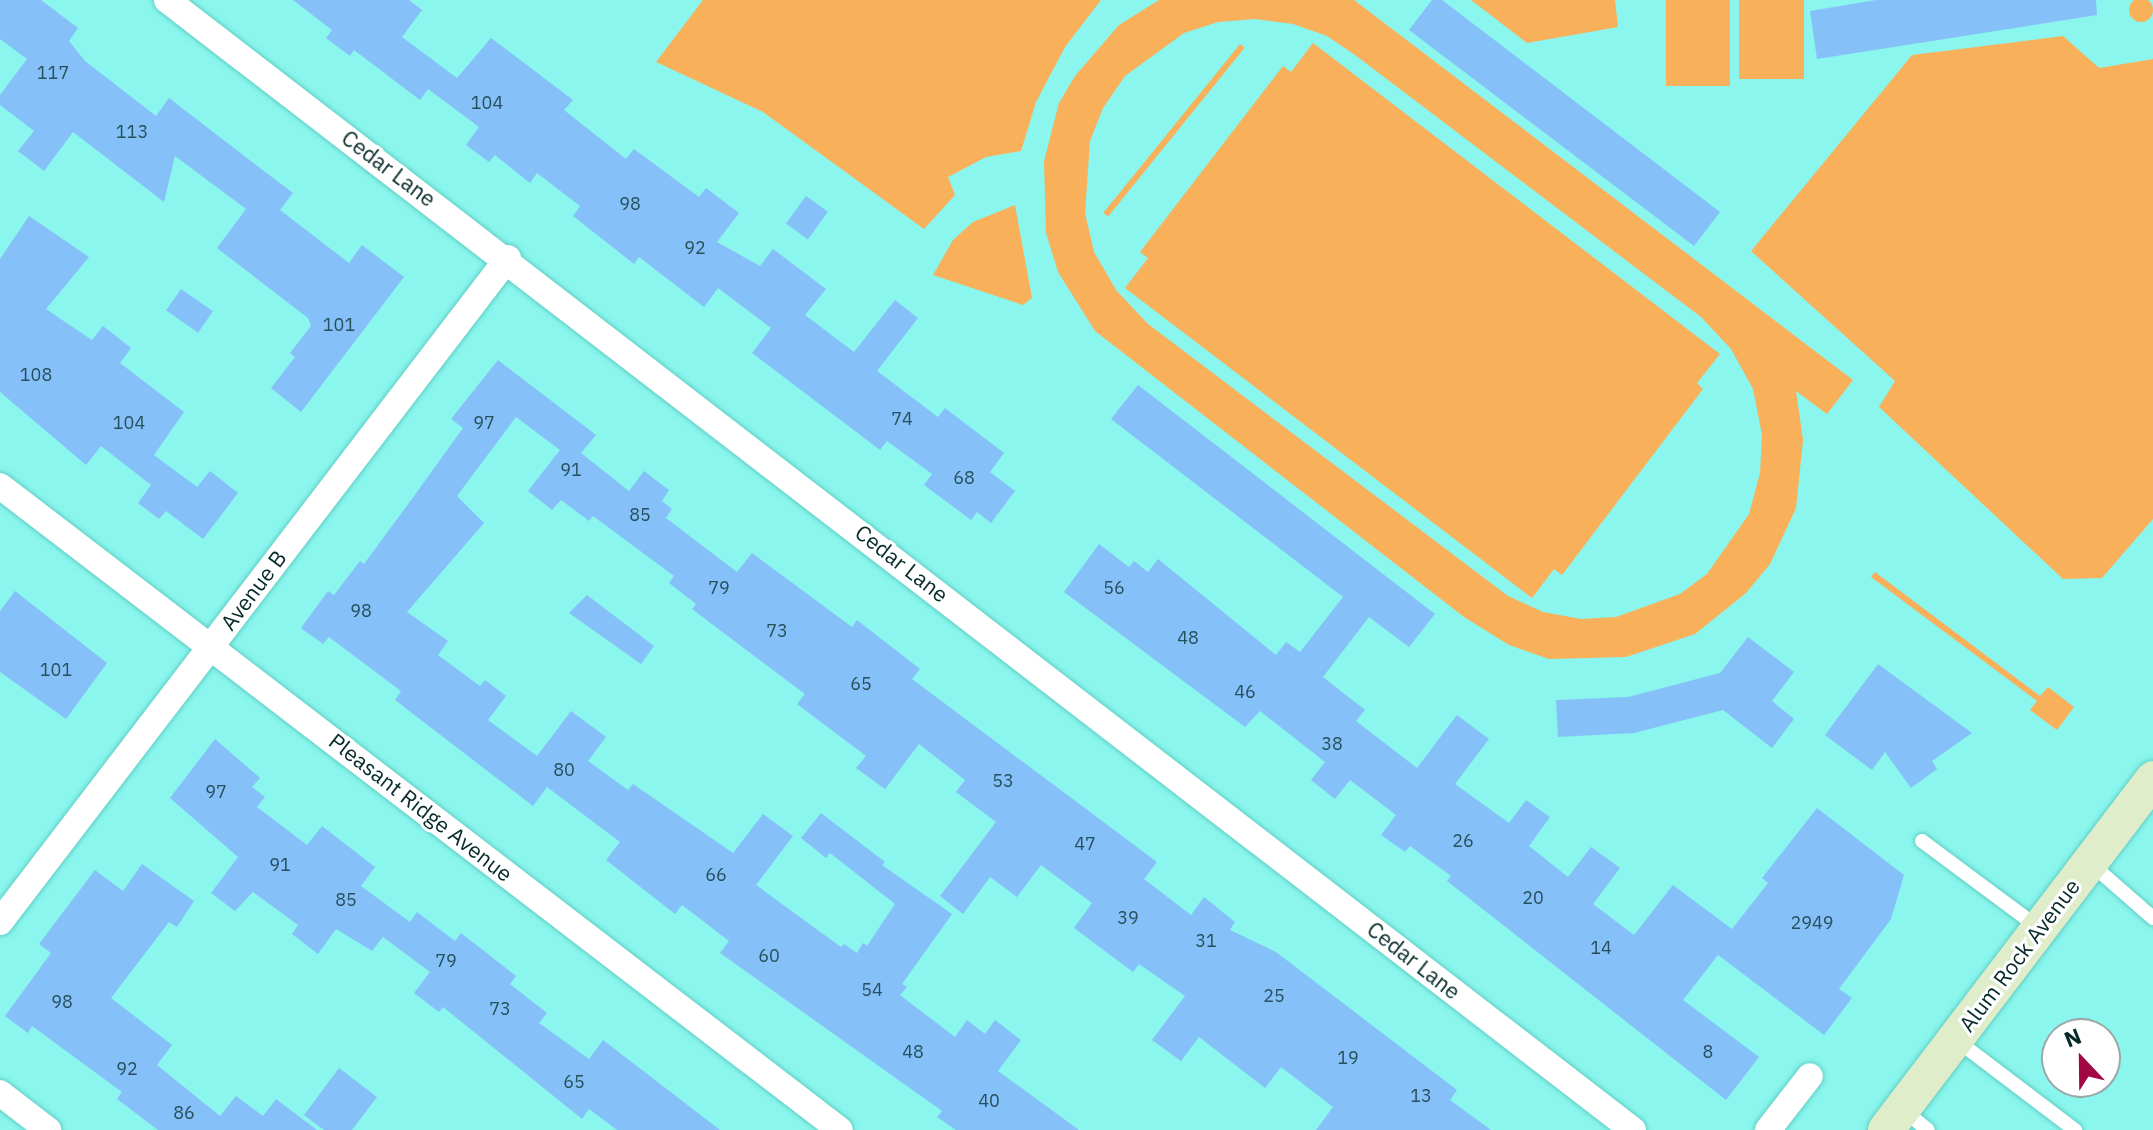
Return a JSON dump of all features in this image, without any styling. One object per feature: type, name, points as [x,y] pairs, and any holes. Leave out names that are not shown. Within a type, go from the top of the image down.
[{"type":"main road","name":"Alum Rock Avenue","points":[[1905,1123],[1955,1039],[2153,779]]},
{"type":"street","name":"Cedar Lane","points":[[167,0],[508,258],[1633,1130]]},
{"type":"street","name":"Avenue B","points":[[0,922],[508,258]]},
{"type":"street","name":"Pleasant Ridge Avenue","points":[[0,486],[212,644],[840,1130]]},
{"type":"street","points":[[1768,1130],[1810,1076]]},
{"type":"street","points":[[0,1093],[48,1130]]},
{"type":"lane","points":[[1922,841],[2040,928]]},
{"type":"lane","points":[[2090,862],[2153,918]]},
{"type":"lane","points":[[1955,1039],[2075,1130]]},
{"type":"shaded area","points":[[2141,-2],[2150,1],[2153,10],[2150,19],[2141,22],[2132,19],[2129,10],[2132,1]]},
{"type":"shaded area","points":[[703,0],[1101,0],[1065,47],[1036,102],[1021,151],[986,157],[948,177],[955,195],[924,229],[763,112],[656,62]]},
{"type":"shaded area","points":[[1159,0],[1354,0],[1853,380],[1827,414],[1796,391],[1803,440],[1796,508],[1770,564],[1746,593],[1695,634],[1626,657],[1549,659],[1509,645],[1464,617],[1095,331],[1058,272],[1046,233],[1044,161],[1059,103],[1075,76],[1119,25]],"holes":[[[1255,19],[1293,24],[1327,36],[1355,55],[1701,317],[1731,349],[1753,389],[1762,435],[1760,473],[1749,514],[1707,574],[1680,594],[1616,617],[1581,619],[1543,612],[1508,596],[1148,324],[1116,290],[1094,252],[1085,213],[1090,141],[1103,108],[1125,76],[1184,33],[1218,22]]]},
{"type":"shaded area","points":[[1471,0],[1615,0],[1618,27],[1527,43]]},
{"type":"shaded area","points":[[1666,0],[1730,0],[1730,86],[1666,86]]},
{"type":"shaded area","points":[[1739,0],[1804,0],[1804,79],[1739,79]]},
{"type":"shaded area","points":[[2063,36],[2099,68],[2153,59],[2153,519],[2102,578],[2063,579],[1879,407],[1895,381],[1751,251],[1912,55]]},
{"type":"shaded area","points":[[1313,43],[1720,354],[1697,383],[1703,389],[1562,575],[1554,569],[1532,598],[1125,288],[1148,258],[1140,252],[1283,66],[1291,72]]},
{"type":"shaded area","points":[[1240,44],[1245,48],[1108,216],[1103,213]]},
{"type":"shaded area","points":[[1015,205],[1032,298],[1023,305],[933,275],[953,240],[973,222]]},
{"type":"shaded area","points":[[1875,572],[2040,696],[2048,687],[2074,707],[2057,730],[2030,710],[2037,701],[1871,577]]},
{"type":"building","points":[[0,0],[41,0],[78,28],[69,41],[85,61],[156,116],[169,98],[293,193],[280,210],[349,263],[362,245],[404,277],[301,412],[271,388],[295,357],[290,353],[311,326],[308,318],[217,248],[246,209],[175,156],[164,202],[73,132],[44,171],[18,151],[34,131],[0,105],[0,95],[27,59],[0,39]]},
{"type":"building","points":[[293,0],[409,0],[422,10],[402,37],[457,78],[491,38],[573,100],[564,110],[626,159],[634,149],[699,197],[706,188],[739,213],[717,242],[760,266],[773,249],[826,289],[805,315],[854,352],[895,300],[918,318],[877,371],[938,417],[945,408],[1004,453],[990,472],[1015,491],[991,523],[977,512],[971,520],[924,485],[932,474],[887,441],[880,450],[752,353],[771,328],[718,288],[704,307],[639,257],[634,264],[573,216],[580,206],[537,173],[530,183],[495,155],[489,162],[466,145],[479,127],[428,89],[420,100],[354,50],[350,56],[326,38],[332,30]]},
{"type":"building","points":[[1432,0],[1442,0],[1720,212],[1694,246],[1409,30]]},
{"type":"building","points":[[1876,0],[2096,0],[2097,15],[1817,59],[1810,11]]},
{"type":"building","points":[[806,196],[828,212],[808,239],[786,224]]},
{"type":"building","points":[[29,216],[89,257],[46,309],[92,340],[103,326],[131,348],[120,363],[184,412],[154,455],[197,487],[210,471],[238,493],[203,539],[166,511],[159,519],[138,503],[151,485],[101,446],[86,465],[0,392],[0,259]]},
{"type":"building","points":[[181,289],[213,311],[198,333],[166,310]]},
{"type":"building","points":[[498,360],[596,435],[581,453],[629,491],[644,471],[669,490],[662,501],[672,509],[666,518],[737,572],[752,553],[852,627],[857,620],[920,669],[912,679],[1157,862],[1144,879],[1191,915],[1204,897],[1235,922],[1230,930],[1276,952],[1457,1090],[1450,1100],[1491,1130],[1316,1130],[1333,1107],[1281,1067],[1265,1088],[1199,1037],[1181,1061],[1152,1040],[1185,996],[1139,964],[1133,972],[1074,928],[1092,903],[1041,865],[1017,897],[990,877],[963,914],[940,896],[996,822],[956,792],[965,780],[919,744],[885,789],[856,768],[866,756],[797,704],[805,694],[692,609],[696,604],[669,583],[674,576],[593,516],[589,521],[561,500],[552,510],[528,491],[560,450],[516,417],[457,496],[484,523],[407,612],[448,641],[438,655],[480,686],[485,680],[506,696],[488,720],[537,756],[571,711],[606,737],[588,761],[628,790],[633,784],[733,853],[763,814],[793,836],[756,885],[841,947],[844,944],[857,953],[863,943],[867,946],[895,904],[830,853],[826,858],[801,838],[821,813],[885,862],[882,865],[952,914],[902,984],[907,987],[900,995],[955,1037],[967,1020],[985,1034],[995,1020],[1021,1040],[998,1071],[1079,1130],[956,1130],[937,1117],[942,1111],[720,953],[729,941],[682,905],[675,914],[606,860],[620,842],[547,787],[533,806],[395,700],[401,691],[329,637],[323,644],[301,628],[328,591],[334,595],[360,561],[364,564],[414,496],[463,428],[451,419]]},
{"type":"building","points":[[1138,385],[1435,614],[1409,647],[1369,617],[1323,677],[1365,710],[1356,721],[1417,768],[1457,715],[1489,739],[1455,784],[1509,823],[1526,800],[1550,817],[1529,846],[1568,877],[1591,847],[1620,868],[1593,904],[1634,935],[1673,885],[1732,929],[1768,883],[1762,878],[1817,808],[1904,875],[1891,919],[1839,989],[1852,998],[1824,1035],[1718,955],[1683,1000],[1759,1057],[1726,1100],[1447,881],[1451,876],[1410,846],[1405,852],[1381,835],[1396,815],[1350,780],[1335,799],[1311,780],[1325,762],[1260,711],[1245,727],[1064,592],[1099,544],[1129,567],[1134,561],[1148,572],[1158,559],[1276,655],[1286,642],[1300,652],[1343,597],[1111,419]]},
{"type":"building","points":[[15,591],[107,663],[66,719],[0,672],[0,611]]},
{"type":"building","points":[[587,595],[654,646],[641,664],[569,613]]},
{"type":"building","points":[[1748,637],[1794,672],[1772,701],[1794,719],[1772,748],[1723,710],[1634,733],[1558,737],[1556,700],[1628,697],[1720,673]]},
{"type":"building","points":[[1878,664],[1972,733],[1932,761],[1937,769],[1911,788],[1885,752],[1872,770],[1825,735]]},
{"type":"building","points":[[215,739],[260,778],[252,787],[265,797],[257,807],[307,845],[322,826],[375,867],[361,886],[410,922],[417,912],[455,941],[461,933],[516,976],[510,984],[547,1013],[539,1023],[589,1059],[603,1040],[720,1130],[617,1130],[589,1109],[582,1119],[443,1007],[439,1012],[414,993],[430,972],[383,937],[372,951],[336,929],[318,954],[292,934],[298,925],[253,892],[235,911],[211,893],[238,857],[170,798]]},
{"type":"building","points":[[142,864],[194,901],[177,927],[169,922],[111,998],[172,1045],[157,1065],[220,1116],[236,1096],[263,1116],[276,1099],[317,1130],[158,1130],[117,1099],[122,1092],[32,1026],[28,1033],[5,1016],[51,953],[39,944],[95,870],[123,891]]},
{"type":"building","points":[[339,1068],[377,1097],[352,1130],[324,1130],[304,1115]]}]
